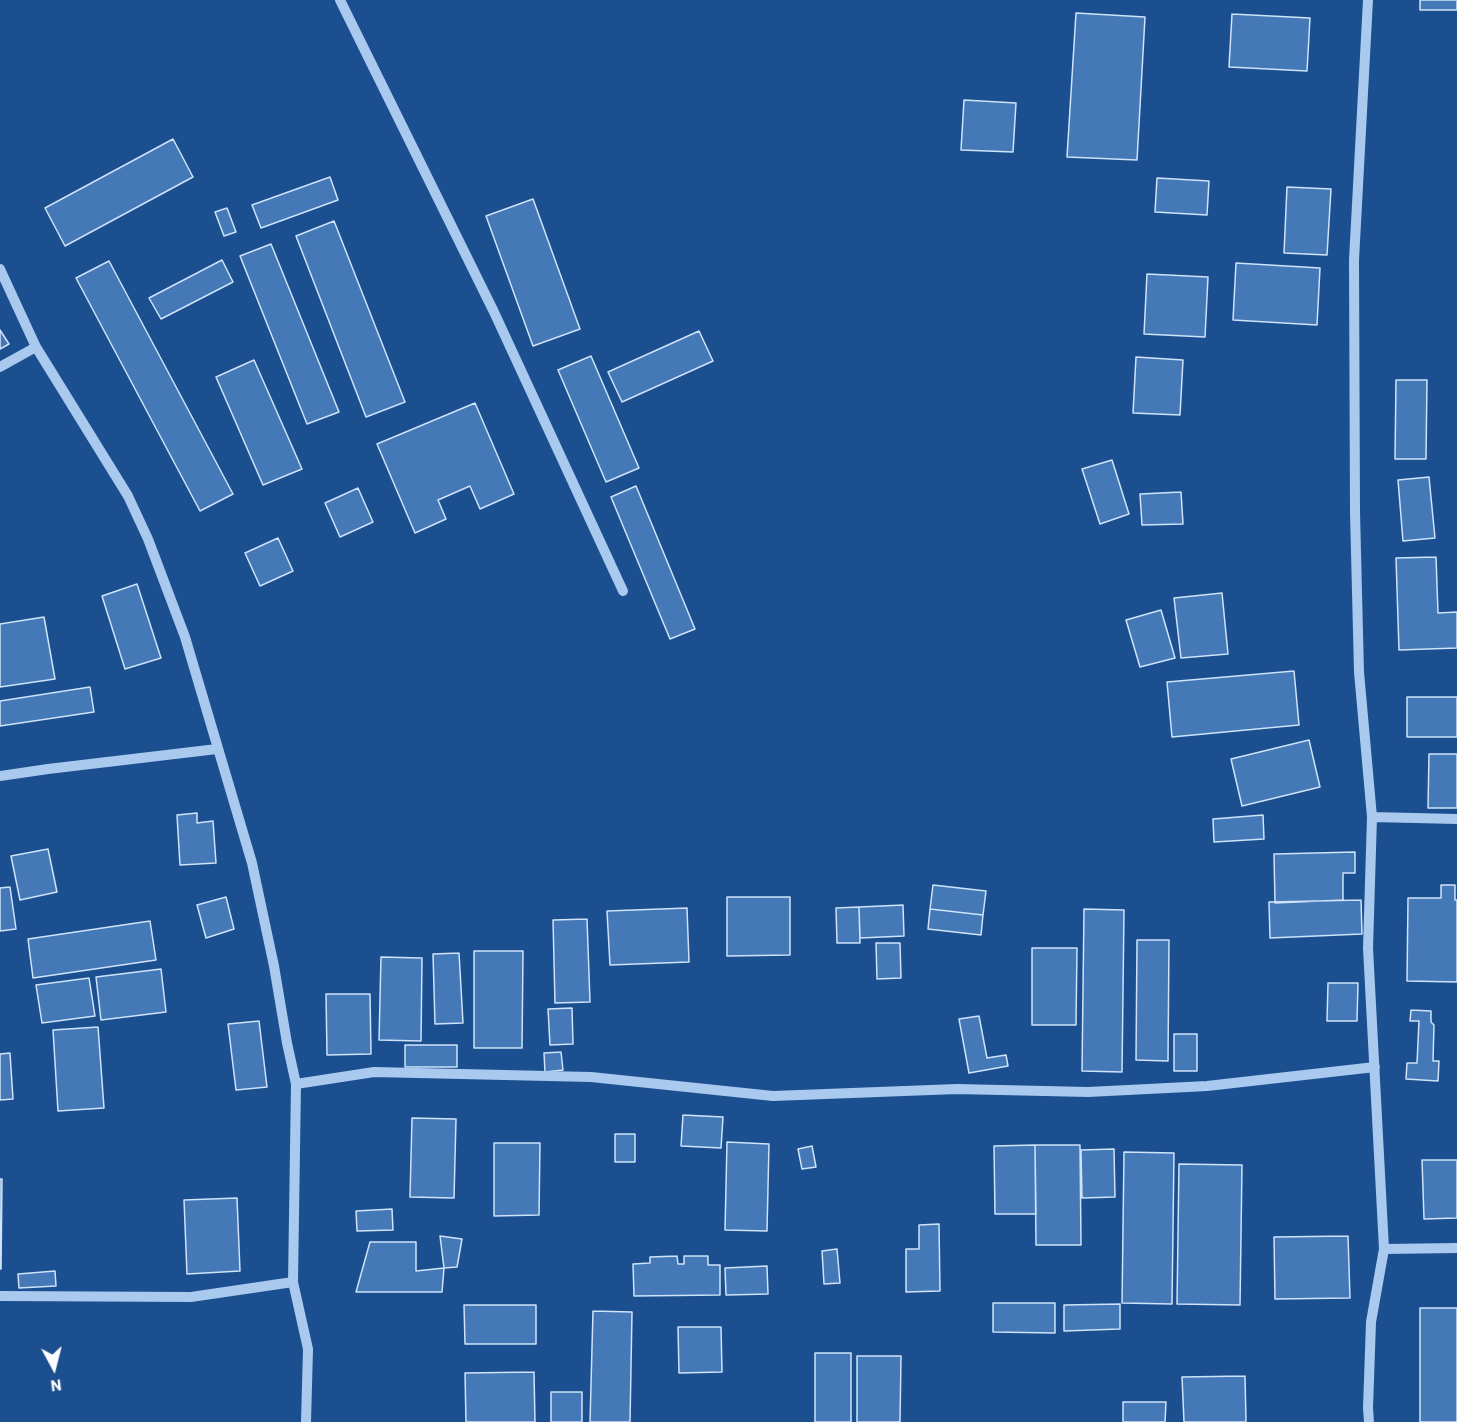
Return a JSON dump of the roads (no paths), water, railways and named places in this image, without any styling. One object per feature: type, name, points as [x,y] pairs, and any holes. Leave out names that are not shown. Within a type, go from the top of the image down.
[{"type":"street","points":[[340,0],[494,312],[623,591]]},
{"type":"street","points":[[1368,0],[1354,260],[1354,512],[1359,672],[1372,818],[1368,948],[1384,1249],[1371,1322],[1369,1422]]},
{"type":"street","points":[[0,269],[3,285],[36,347],[128,496],[148,539],[185,638],[252,863],[296,1084],[293,1282],[308,1349],[306,1422]]},
{"type":"street","points":[[0,367],[36,347]]},
{"type":"street","points":[[0,776],[217,749]]},
{"type":"street","points":[[1372,818],[1457,819]]},
{"type":"street","points":[[296,1084],[374,1072],[591,1077],[773,1096],[957,1089],[1088,1092],[1207,1086],[1376,1067]]},
{"type":"street","points":[[1384,1249],[1457,1248]]},
{"type":"street","points":[[0,1296],[191,1297],[293,1282]]}]
